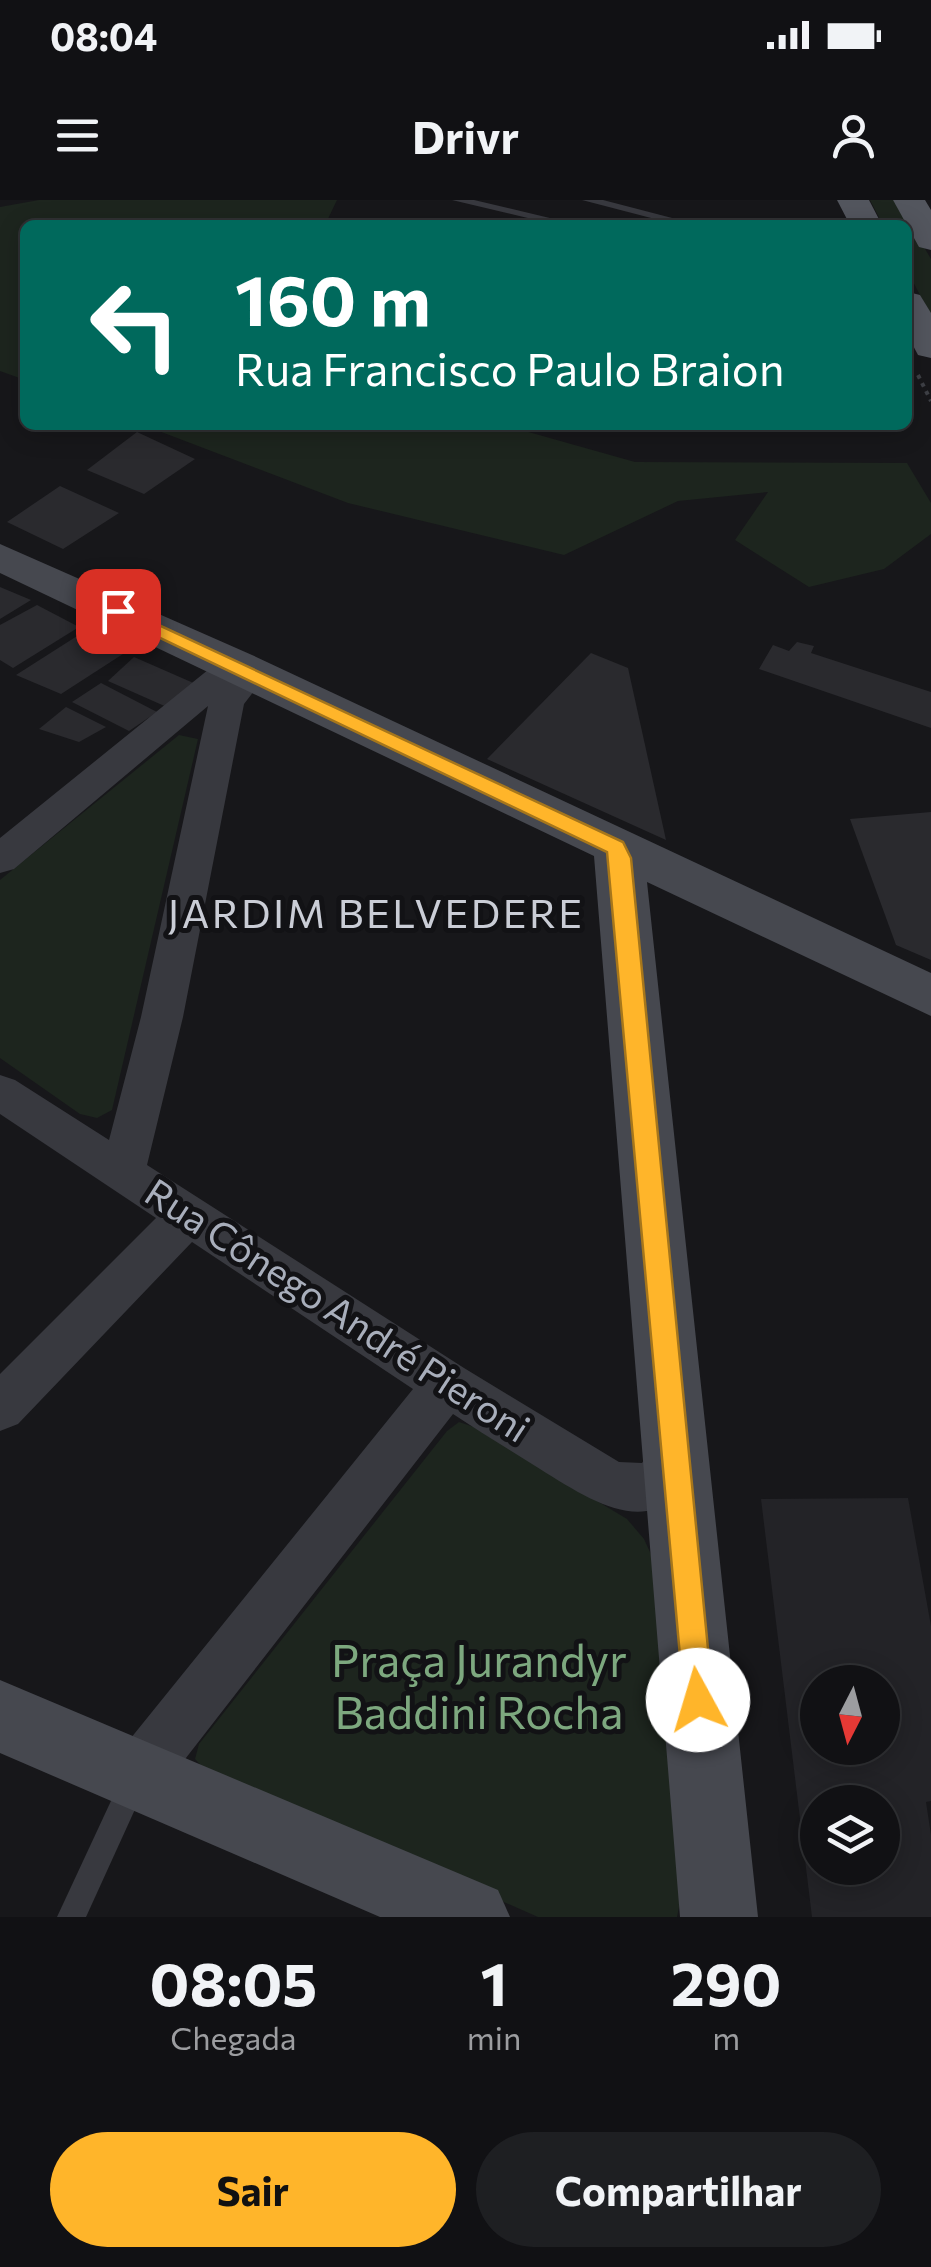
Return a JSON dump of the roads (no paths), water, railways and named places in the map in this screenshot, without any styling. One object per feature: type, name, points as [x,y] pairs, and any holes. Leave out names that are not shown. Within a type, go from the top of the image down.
[{"type":"main road","points":[[908,200],[931,240]]},
{"type":"main road","points":[[912,314],[931,347]]},
{"type":"street","points":[[0,557],[931,996]]},
{"type":"street","points":[[0,859],[244,669]]},
{"type":"street","points":[[123,1172],[162,1017],[226,704],[244,669]]},
{"type":"street","points":[[616,848],[620,858],[719,1917]]},
{"type":"street","points":[[628,944],[651,917],[690,898],[746,907]]},
{"type":"street","name":"Rua Cônego André Pieroni","points":[[0,1092],[447,1384],[608,1483],[627,1489],[649,1487],[668,1477],[675,1460]]},
{"type":"street","points":[[0,1408],[188,1215]]},
{"type":"street","points":[[138,1774],[447,1384]]},
{"type":"street","points":[[0,1716],[471,1917]]},
{"type":"lane","points":[[458,200],[550,220]]},
{"type":"lane","points":[[588,200],[673,220]]},
{"type":"lane","points":[[71,1917],[138,1774]]},
{"type":"district","name":"JARDIM BELVEDERE","points":[[376,914]]},
{"type":"park label","name":"Praça Jurandyr Baddini Rocha","points":[[479,1687]]}]
